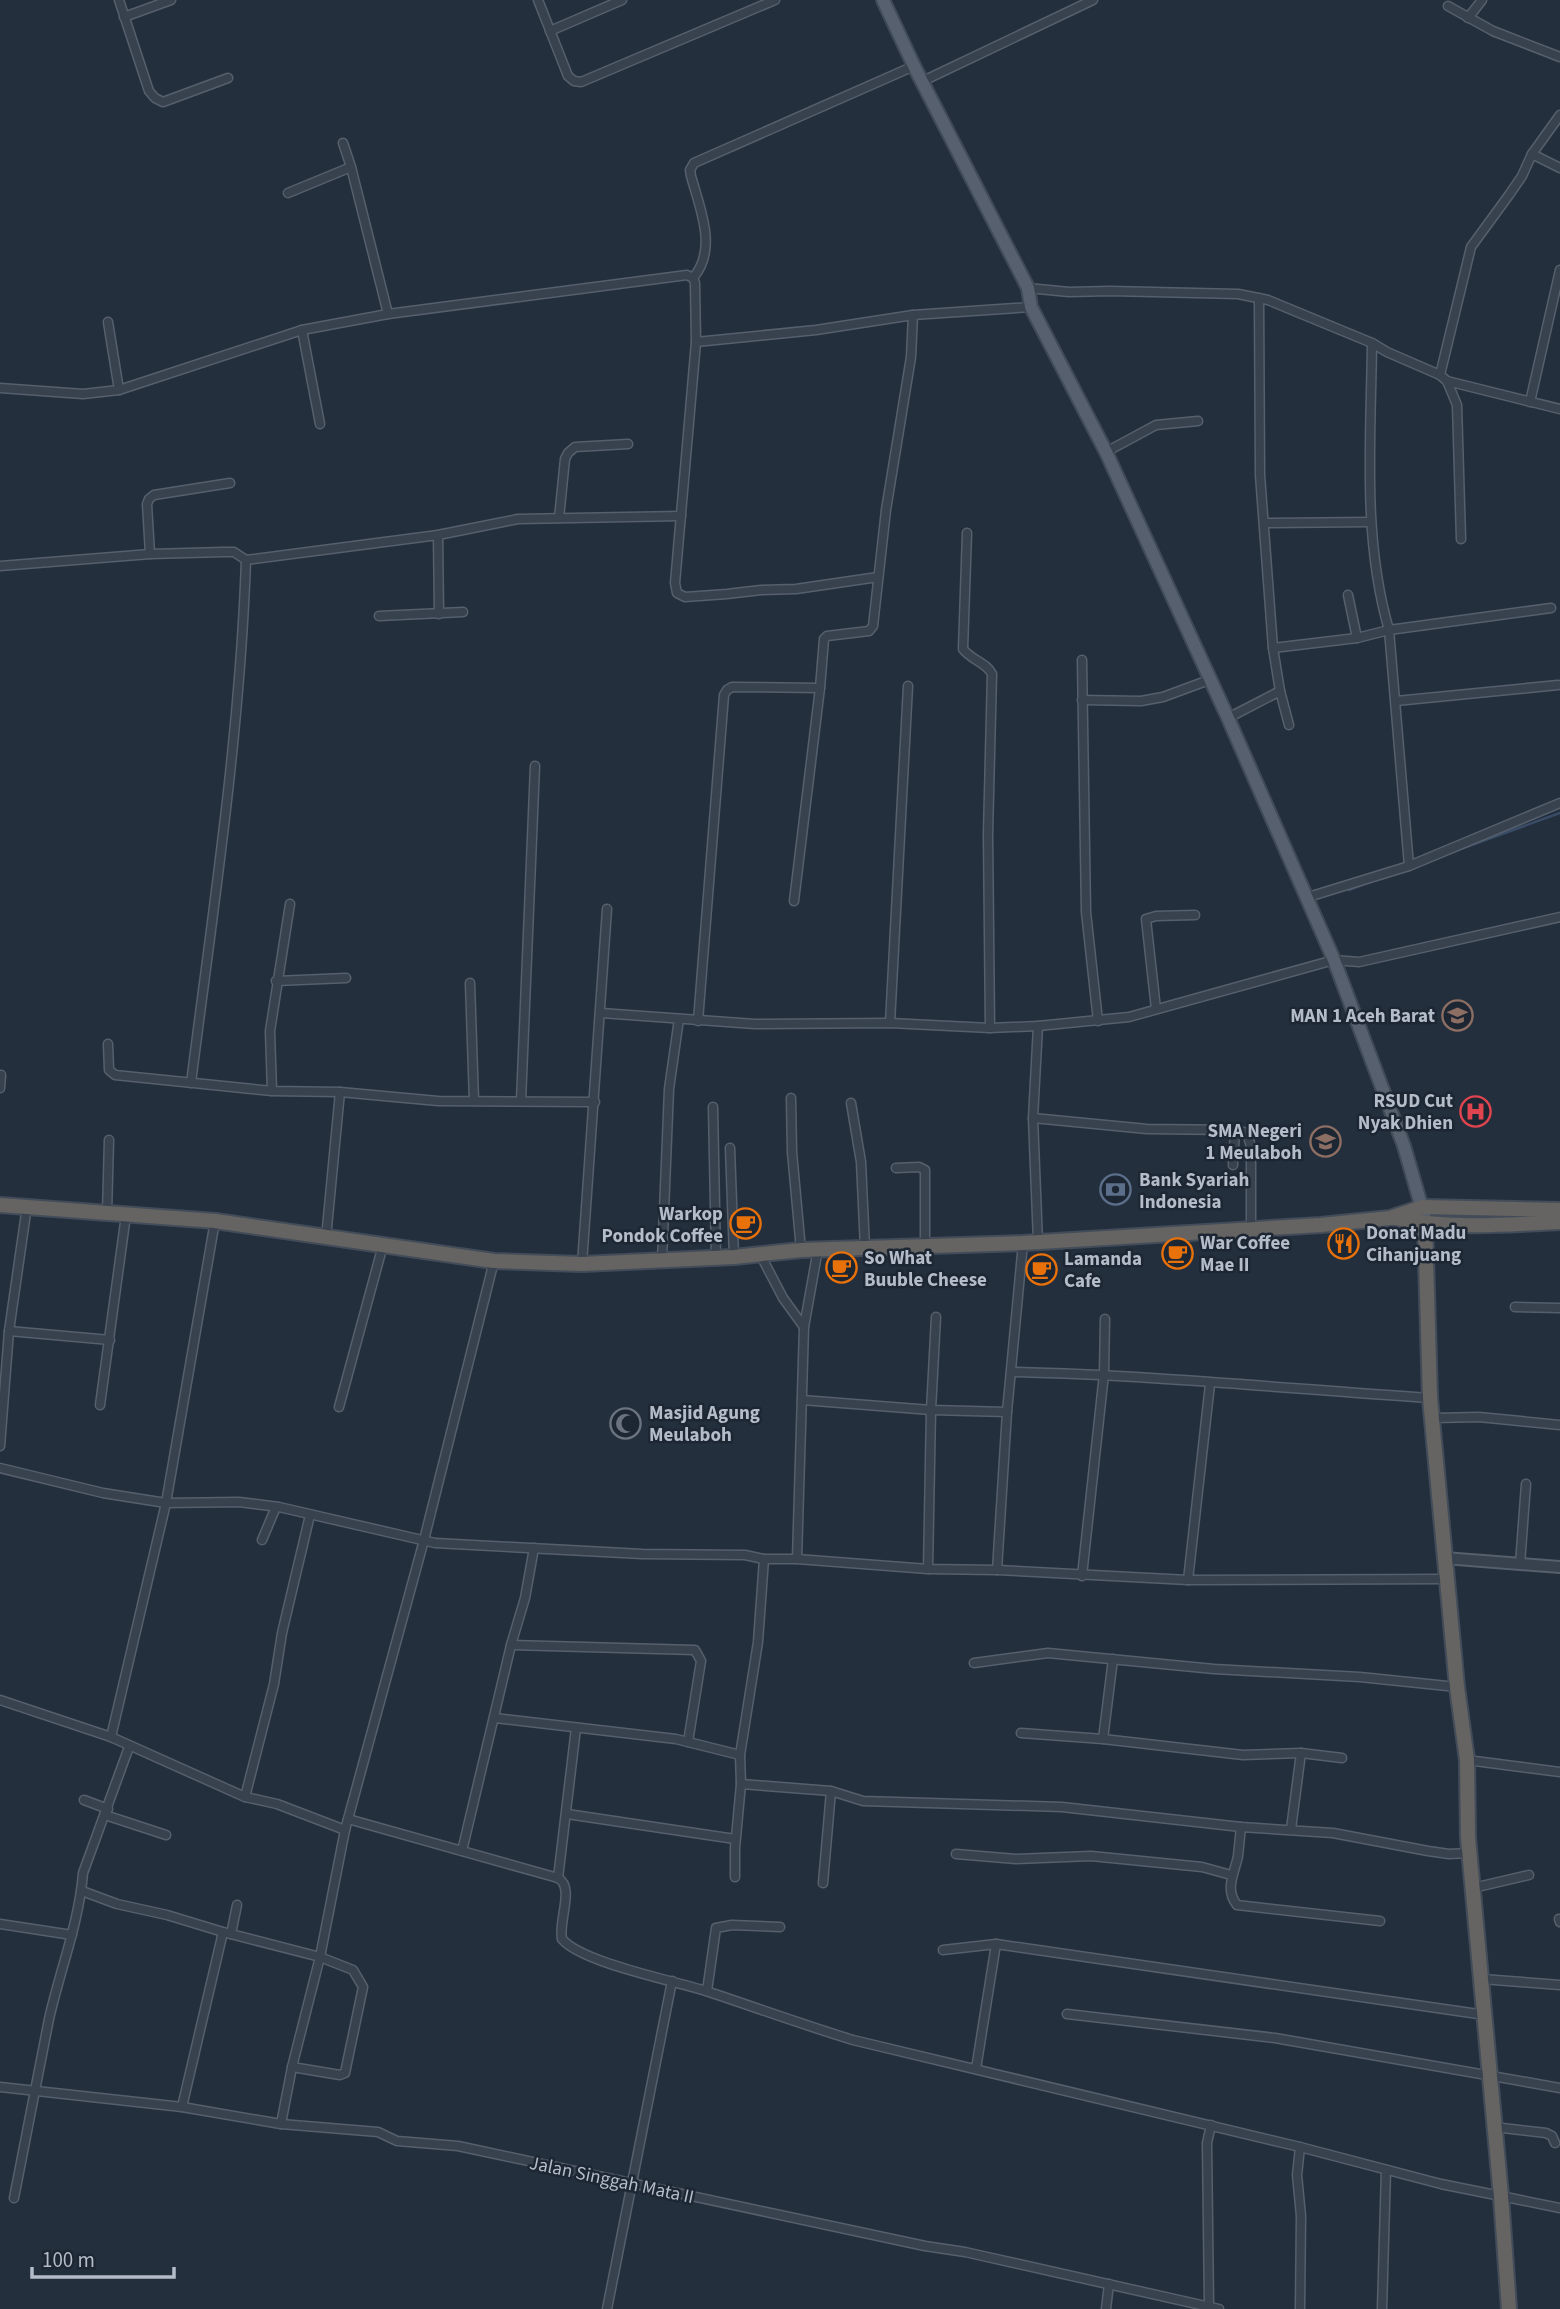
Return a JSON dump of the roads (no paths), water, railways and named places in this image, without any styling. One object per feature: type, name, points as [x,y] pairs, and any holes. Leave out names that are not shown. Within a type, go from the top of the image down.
[{"type":"highway","points":[[0,1205],[215,1221],[494,1261],[582,1264],[734,1257],[818,1249],[1030,1243],[1351,1223],[1390,1217],[1423,1207],[1560,1210]]},
{"type":"highway","points":[[1390,1217],[1425,1224],[1464,1226],[1560,1222]]},
{"type":"highway","points":[[1425,1224],[1430,1398],[1457,1687],[1467,1760],[1469,1853],[1509,2309]]},
{"type":"main road","points":[[883,0],[1028,288],[1031,307],[1106,452],[1228,718],[1334,960],[1404,1146],[1423,1207],[1425,1224]]},
{"type":"street","points":[[119,0],[149,91],[155,98],[163,102],[228,78]]},
{"type":"street","points":[[124,16],[171,0]]},
{"type":"street","points":[[538,0],[568,76],[581,82],[775,0]]},
{"type":"street","points":[[550,31],[622,0]]},
{"type":"street","points":[[923,81],[1093,0]]},
{"type":"street","points":[[1468,18],[1482,0]]},
{"type":"street","points":[[1448,6],[1493,31],[1560,57]]},
{"type":"street","points":[[693,278],[704,260],[706,243],[690,170],[694,163],[914,66]]},
{"type":"street","points":[[1461,539],[1457,405],[1444,378],[1471,247],[1522,176],[1532,154],[1560,115]]},
{"type":"street","points":[[343,143],[388,314]]},
{"type":"street","points":[[1532,154],[1560,168]]},
{"type":"street","points":[[288,192],[351,167]]},
{"type":"street","points":[[1530,402],[1560,270]]},
{"type":"street","points":[[0,388],[83,394],[119,390],[302,330],[388,314],[687,275],[693,278],[695,283],[696,342],[674,583],[677,593],[685,597],[796,589],[878,577]]},
{"type":"street","points":[[1028,288],[1069,292],[1204,292],[1259,298],[1372,343],[1444,378],[1560,409]]},
{"type":"street","points":[[1259,298],[1260,475],[1273,648],[1289,725]]},
{"type":"street","points":[[696,342],[816,330],[913,315],[1031,307]]},
{"type":"street","points":[[794,901],[824,639],[827,636],[869,631],[875,617],[886,510],[911,357],[913,315]]},
{"type":"street","points":[[108,323],[119,390]]},
{"type":"street","points":[[302,330],[320,424]]},
{"type":"street","points":[[1372,343],[1371,522],[1381,601],[1389,630],[1409,866]]},
{"type":"street","points":[[1106,452],[1156,425],[1198,421]]},
{"type":"street","points":[[559,518],[568,453],[575,447],[628,443]]},
{"type":"street","points":[[150,554],[149,499],[154,495],[230,483]]},
{"type":"street","points":[[0,566],[150,554],[233,552],[246,560],[438,534],[517,519],[681,516]]},
{"type":"street","points":[[1264,523],[1371,522]]},
{"type":"street","points":[[967,533],[963,649],[989,667],[992,674],[988,834],[990,1028]]},
{"type":"street","points":[[438,534],[439,614]]},
{"type":"street","points":[[191,1083],[218,876],[242,655],[246,560]]},
{"type":"street","points":[[1348,595],[1357,638]]},
{"type":"street","points":[[1273,648],[1551,608]]},
{"type":"street","points":[[379,616],[463,612]]},
{"type":"street","points":[[1082,660],[1086,912],[1098,1021]]},
{"type":"street","points":[[1082,699],[1141,701],[1163,697],[1209,680]]},
{"type":"street","points":[[1396,701],[1559,685]]},
{"type":"street","points":[[890,1023],[908,686]]},
{"type":"street","points":[[698,1020],[724,695],[732,687],[820,688]]},
{"type":"street","points":[[1228,718],[1280,691]]},
{"type":"street","points":[[521,1101],[535,766]]},
{"type":"street","points":[[1305,898],[1409,866],[1560,803]]},
{"type":"street","points":[[272,1091],[270,1031],[290,904]]},
{"type":"street","points":[[582,1264],[607,909]]},
{"type":"street","points":[[1156,1009],[1146,919],[1156,916],[1195,915]]},
{"type":"street","points":[[601,1013],[755,1024],[890,1023],[990,1028],[1098,1021],[1174,1006],[1334,960],[1359,962],[1560,917]]},
{"type":"street","points":[[276,981],[346,978]]},
{"type":"street","points":[[470,983],[474,1101]]},
{"type":"street","points":[[662,1259],[669,1089],[679,1019]]},
{"type":"street","points":[[997,1570],[1011,1372],[1030,1243],[1038,1026]]},
{"type":"street","points":[[108,1044],[109,1070],[115,1075],[272,1091],[340,1092],[438,1101],[595,1102]]},
{"type":"street","points":[[0,1088],[1,1075]]},
{"type":"street","points":[[326,1238],[340,1092]]},
{"type":"street","points":[[791,1098],[792,1152],[801,1250]]},
{"type":"street","points":[[851,1103],[861,1162],[866,1248]]},
{"type":"street","points":[[713,1107],[716,1257]]},
{"type":"street","points":[[1033,1118],[1147,1129],[1244,1132],[1251,1147],[1251,1228]]},
{"type":"street","points":[[1233,1165],[1235,1130]]},
{"type":"street","points":[[107,1213],[109,1140]]},
{"type":"street","points":[[730,1148],[734,1257]]},
{"type":"street","points":[[896,1168],[919,1167],[925,1170],[925,1245]]},
{"type":"street","points":[[0,1446],[9,1331],[27,1206]]},
{"type":"street","points":[[100,1405],[127,1215]]},
{"type":"street","points":[[111,1737],[166,1503],[215,1221]]},
{"type":"street","points":[[339,1407],[383,1245]]},
{"type":"street","points":[[797,1559],[804,1327],[818,1249]]},
{"type":"street","points":[[760,1254],[783,1298],[804,1327]]},
{"type":"street","points":[[281,2124],[292,2067],[320,1957],[345,1830],[425,1540],[494,1261]]},
{"type":"street","points":[[1515,1307],[1560,1308]]},
{"type":"street","points":[[928,1569],[936,1317]]},
{"type":"street","points":[[1082,1576],[1104,1374],[1105,1319]]},
{"type":"street","points":[[9,1331],[110,1340]]},
{"type":"street","points":[[1011,1372],[1104,1374],[1210,1384],[1430,1398]]},
{"type":"street","points":[[1188,1580],[1210,1384]]},
{"type":"street","points":[[802,1400],[931,1410],[1007,1412]]},
{"type":"street","points":[[1433,1418],[1479,1417],[1560,1425]]},
{"type":"street","points":[[0,1468],[103,1493],[166,1503],[239,1502],[276,1507],[435,1543],[642,1554],[746,1555],[764,1559],[928,1569],[1188,1580],[1447,1579]]},
{"type":"street","points":[[1520,1564],[1526,1485]]},
{"type":"street","points":[[262,1540],[276,1507]]},
{"type":"street","points":[[246,1797],[274,1684],[282,1633],[310,1515]]},
{"type":"street","points":[[462,1851],[511,1645],[525,1598],[534,1548]]},
{"type":"street","points":[[1444,1558],[1560,1567]]},
{"type":"street","points":[[735,1877],[735,1839],[741,1784],[740,1755],[758,1642],[764,1559]]},
{"type":"street","points":[[511,1645],[695,1650],[701,1661],[688,1742]]},
{"type":"street","points":[[974,1662],[1048,1653],[1214,1669],[1360,1677],[1457,1687]]},
{"type":"street","points":[[1103,1739],[1113,1659]]},
{"type":"street","points":[[0,1700],[111,1737],[246,1797],[277,1804],[345,1830]]},
{"type":"street","points":[[495,1718],[688,1742],[740,1755]]},
{"type":"street","points":[[558,1878],[576,1728]]},
{"type":"street","points":[[1021,1733],[1103,1739],[1242,1755],[1301,1753],[1342,1758]]},
{"type":"street","points":[[14,2197],[50,2018],[82,1891],[83,1873],[130,1747]]},
{"type":"street","points":[[1291,1829],[1301,1753]]},
{"type":"street","points":[[1467,1760],[1560,1772]]},
{"type":"street","points":[[741,1784],[831,1791],[863,1801],[1062,1807],[1241,1827],[1333,1833],[1438,1853],[1469,1853]]},
{"type":"street","points":[[823,1883],[831,1791]]},
{"type":"street","points":[[84,1800],[166,1835]]},
{"type":"street","points":[[567,1814],[735,1839]]},
{"type":"street","points":[[348,1819],[564,1881],[566,1886],[560,1931],[567,1944],[670,1986],[707,1992],[784,2019],[853,2039],[976,2069],[1209,2134],[1441,2184],[1501,2200],[1560,2208]]},
{"type":"street","points":[[1241,1827],[1237,1860],[1231,1875],[1233,1898],[1237,1905],[1380,1921]]},
{"type":"street","points":[[956,1854],[1016,1859],[1091,1856],[1202,1867],[1231,1875]]},
{"type":"street","points":[[1473,1888],[1529,1875]]},
{"type":"street","points":[[82,1891],[117,1904],[320,1957],[353,1969],[363,1987],[345,2073],[340,2075],[292,2067]]},
{"type":"street","points":[[182,2107],[227,1933],[237,1905]]},
{"type":"street","points":[[0,1924],[72,1935]]},
{"type":"street","points":[[707,1992],[716,1928],[732,1925],[780,1927]]},
{"type":"street","points":[[976,2069],[996,1944]]},
{"type":"street","points":[[943,1950],[996,1944],[1485,2015]]},
{"type":"street","points":[[1482,1979],[1560,1985]]},
{"type":"street","points":[[607,2309],[670,1986]]},
{"type":"street","points":[[1067,2014],[1275,2038],[1560,2088]]},
{"type":"street","name":"Jalan Singgah Mata II","points":[[0,2087],[182,2107],[281,2124],[378,2132],[397,2141],[457,2146],[925,2246],[965,2252],[1219,2309]]},
{"type":"street","points":[[1494,2127],[1546,2133],[1552,2136],[1555,2143]]},
{"type":"street","points":[[1209,2134],[1209,2307]]},
{"type":"street","points":[[1299,2152],[1300,2309]]},
{"type":"street","points":[[1382,2309],[1386,2173]]},
{"type":"street","points":[[1106,2309],[1109,2284]]},
{"type":"waterway","points":[[1444,855],[1560,813]]},
{"type":"waterway","points":[[1349,890],[1372,881]]},
{"type":"place","name":"MAN 1 Aceh Barat","points":[[1458,1015]]},
{"type":"place","name":"RSUD Cut Nyak Dhien","points":[[1476,1111]]},
{"type":"place","name":"SMA Negeri 1 Meulaboh","points":[[1325,1141]]},
{"type":"place","name":"Bank Syariah Indonesia","points":[[1116,1190]]},
{"type":"place","name":"Warkop Pondok Coffee","points":[[746,1224]]},
{"type":"place","name":"Donat Madu Cihanjuang","points":[[1343,1243]]},
{"type":"place","name":"War Coffee Mae II","points":[[1177,1253]]},
{"type":"place","name":"So What Buuble Cheese","points":[[841,1268]]},
{"type":"place","name":"Lamanda Cafe","points":[[1041,1269]]},
{"type":"place","name":"Masjid Agung Meulaboh","points":[[626,1423]]}]
